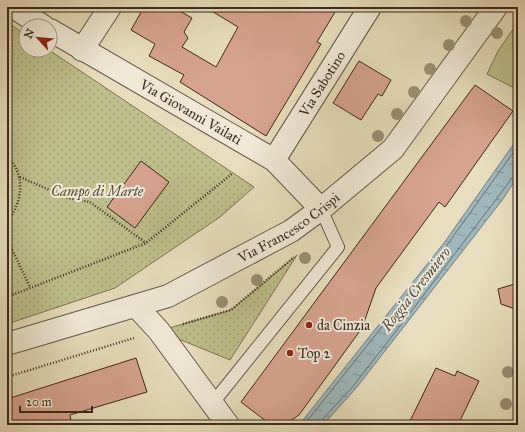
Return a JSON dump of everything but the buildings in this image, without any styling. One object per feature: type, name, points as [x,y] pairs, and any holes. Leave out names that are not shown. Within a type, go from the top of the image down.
[{"type":"street","points":[[13,7],[30,18]]},
{"type":"street","points":[[82,50],[110,7]]},
{"type":"street","name":"Via Sabotino","points":[[274,160],[370,7]]},
{"type":"street","name":"Via Francesco Crispi","points":[[7,344],[168,296],[291,231],[321,209],[393,148],[496,7]]},
{"type":"street","name":"Via Giovanni Vailati","points":[[58,35],[274,160],[321,209]]},
{"type":"street","points":[[136,306],[159,331],[228,425]]},
{"type":"lane","points":[[212,404],[338,247],[321,209]]},
{"type":"path","points":[[7,156],[12,160],[20,177],[20,196],[14,213],[7,221]]},
{"type":"path","points":[[7,296],[146,243],[233,173]]},
{"type":"path","points":[[20,177],[68,198],[90,202],[146,243]]},
{"type":"path","points":[[7,377],[231,310],[297,255],[291,231]]},
{"type":"path","points":[[7,239],[30,287]]},
{"type":"green space","name":"Campo di Marte","points":[[7,22],[18,30],[18,58],[58,58],[58,56],[254,187],[220,217],[115,288],[7,324]]},
{"type":"green space","points":[[518,22],[518,90],[487,74],[498,51]]},
{"type":"green space","points":[[297,255],[230,360],[159,331],[231,310]]},
{"type":"water","name":"Roggia Cresmiero","points":[[518,138],[518,176],[503,199],[357,387],[323,425],[299,425],[444,243]]},
{"type":"place","name":"da Cinzia","points":[[309,325]]},
{"type":"place","name":"Top 2","points":[[290,353]]}]
